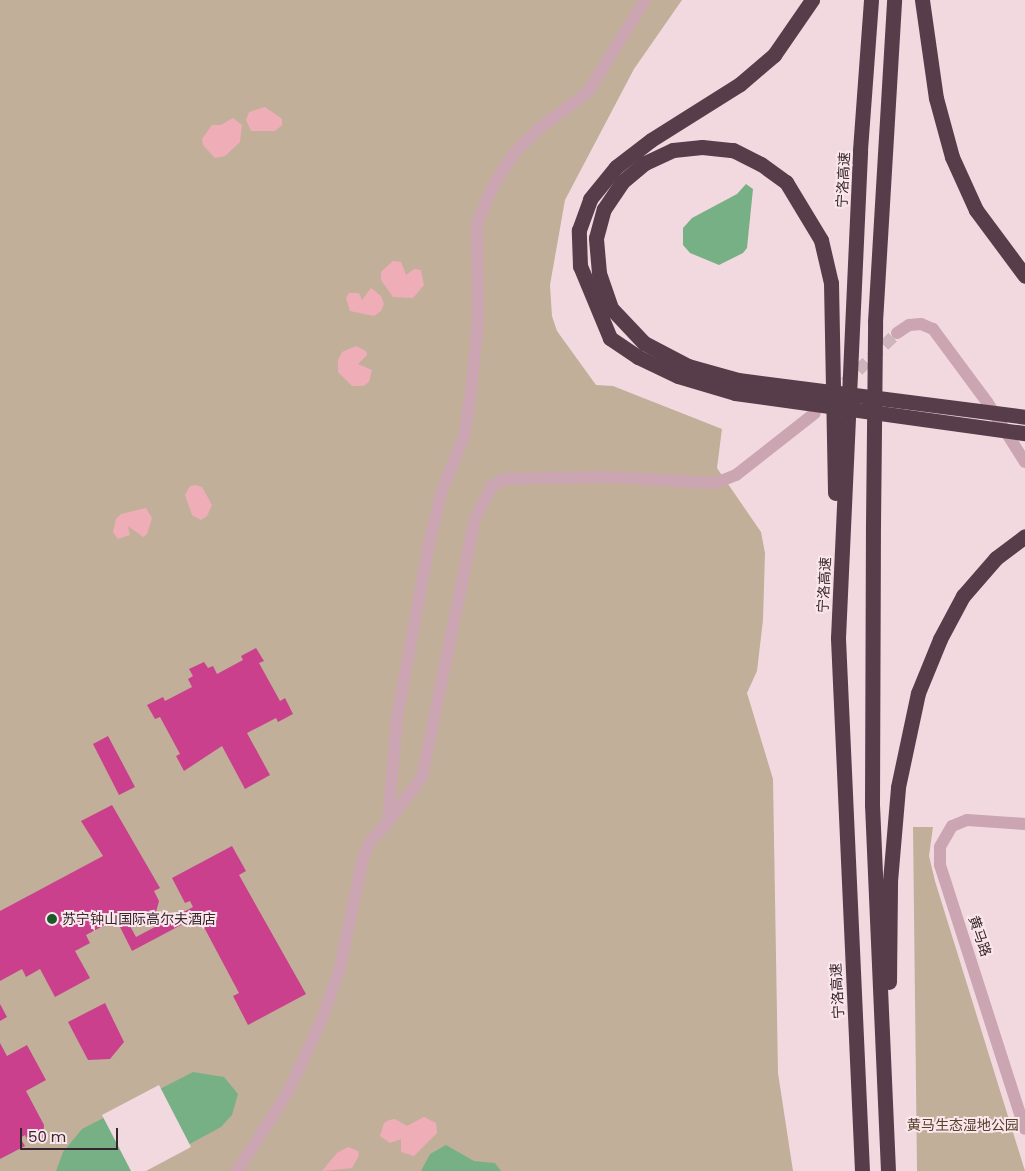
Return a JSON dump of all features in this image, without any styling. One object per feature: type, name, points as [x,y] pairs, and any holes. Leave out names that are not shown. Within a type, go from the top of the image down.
[{"type":"highway","points":[[812,0],[774,55],[740,84],[651,140],[623,162],[590,199],[579,230],[580,266],[610,338],[638,358],[678,376],[735,393],[1025,433]]},
{"type":"highway","name":"宁洛高速","points":[[862,1171],[838,638],[860,150],[871,0]]},
{"type":"highway","points":[[888,1171],[872,804],[873,526],[875,322],[894,0]]},
{"type":"highway","points":[[922,0],[936,98],[952,157],[976,210],[1025,276]]},
{"type":"highway","points":[[838,638],[831,283],[821,240],[786,182],[761,164],[733,150],[702,147],[673,150],[645,163],[622,182],[604,210],[596,238],[599,273],[611,308],[644,343],[688,366],[738,380],[1025,417]]},
{"type":"highway","points":[[888,1171],[890,881],[898,788],[918,693],[940,639],[963,596],[996,558],[1025,536]]},
{"type":"street","points":[[388,822],[397,718],[429,543],[442,490],[464,437],[471,392],[478,320],[477,223],[494,184],[515,152],[541,127],[588,92],[645,0]]},
{"type":"street","points":[[897,333],[909,325],[921,324],[933,329],[987,402],[1025,462]]},
{"type":"street","points":[[237,1171],[288,1092],[322,1018],[340,968],[363,858],[369,843],[388,822],[422,777],[475,518],[492,486],[504,479],[606,477],[716,483],[736,475],[815,413]]},
{"type":"street","name":"黄马路","points":[[1025,824],[967,820],[952,826],[940,847],[940,865],[1025,1129]]},
{"type":"green space","points":[[0,0],[682,0],[634,69],[565,200],[550,285],[552,316],[557,331],[596,385],[613,386],[722,429],[717,468],[761,532],[765,553],[763,620],[757,671],[747,693],[773,779],[778,1073],[793,1171],[0,1171]]},
{"type":"green space","name":"黄马生态湿地公园","points":[[913,827],[933,827],[929,856],[935,881],[1025,1171],[917,1171]]},
{"type":"sand","points":[[265,107],[282,119],[282,125],[275,131],[251,131],[246,120],[249,112]]},
{"type":"sand","points":[[233,118],[242,125],[240,142],[225,156],[215,158],[203,145],[202,139],[212,125],[221,125]]},
{"type":"sand","points":[[393,261],[401,262],[406,275],[414,269],[421,270],[424,285],[413,298],[393,297],[381,280],[381,272]]},
{"type":"sand","points":[[371,288],[381,296],[384,304],[381,311],[374,316],[350,311],[346,298],[349,293],[359,293],[362,300]]},
{"type":"sand","points":[[356,346],[366,351],[367,355],[358,364],[372,370],[369,382],[363,386],[352,386],[338,372],[338,360],[342,352]]},
{"type":"sand","points":[[190,486],[202,487],[212,505],[207,516],[201,520],[192,515],[185,495]]},
{"type":"sand","points":[[146,508],[152,518],[147,534],[143,537],[128,526],[130,535],[118,539],[113,532],[116,519],[121,514]]},
{"type":"sand","points":[[424,1117],[436,1123],[437,1133],[414,1156],[401,1152],[401,1139],[390,1143],[380,1136],[384,1123],[389,1120],[395,1119],[407,1126]]},
{"type":"sand","points":[[348,1147],[358,1151],[359,1155],[352,1168],[322,1171],[337,1153]]},
{"type":"shaded area","points":[[746,184],[753,189],[747,248],[743,253],[719,265],[690,253],[683,245],[683,228],[692,218],[737,194]]},
{"type":"shaded area","points":[[193,1072],[224,1077],[238,1094],[232,1115],[221,1127],[140,1171],[56,1171],[63,1152],[82,1129]]},
{"type":"shaded area","points":[[446,1145],[474,1161],[495,1163],[501,1171],[421,1171],[430,1154]]},
{"type":"pier","points":[[159,1085],[191,1147],[146,1171],[131,1171],[102,1115]]},
{"type":"building","points":[[256,648],[264,661],[259,663],[280,701],[285,698],[293,714],[278,722],[276,718],[247,733],[270,775],[245,789],[222,746],[184,771],[176,756],[180,754],[160,717],[155,719],[147,705],[163,697],[165,701],[192,687],[188,679],[193,676],[189,669],[204,662],[208,668],[213,666],[217,674],[243,660],[241,656]]},
{"type":"building","points":[[108,736],[135,787],[119,795],[93,744]]},
{"type":"building","points":[[112,805],[160,888],[154,891],[159,901],[156,912],[146,917],[133,910],[124,915],[136,937],[193,907],[190,901],[185,903],[172,878],[232,846],[246,871],[239,875],[306,994],[248,1025],[233,996],[239,993],[198,916],[132,951],[116,919],[86,935],[90,943],[75,951],[90,978],[55,997],[40,969],[26,977],[22,969],[0,981],[0,911],[103,856],[81,821]]},
{"type":"building","points":[[105,1003],[124,1042],[110,1059],[88,1060],[68,1022]]},
{"type":"building","points":[[0,1004],[7,1017],[0,1021]]},
{"type":"building","points":[[0,1043],[7,1056],[27,1045],[46,1080],[26,1091],[44,1125],[43,1139],[35,1143],[27,1140],[25,1135],[20,1138],[25,1146],[0,1159]]},
{"type":"tunnel","points":[[845,383],[897,333]]},
{"type":"place","name":"苏宁钟山国际高尔夫酒店","points":[[52,919]]}]
